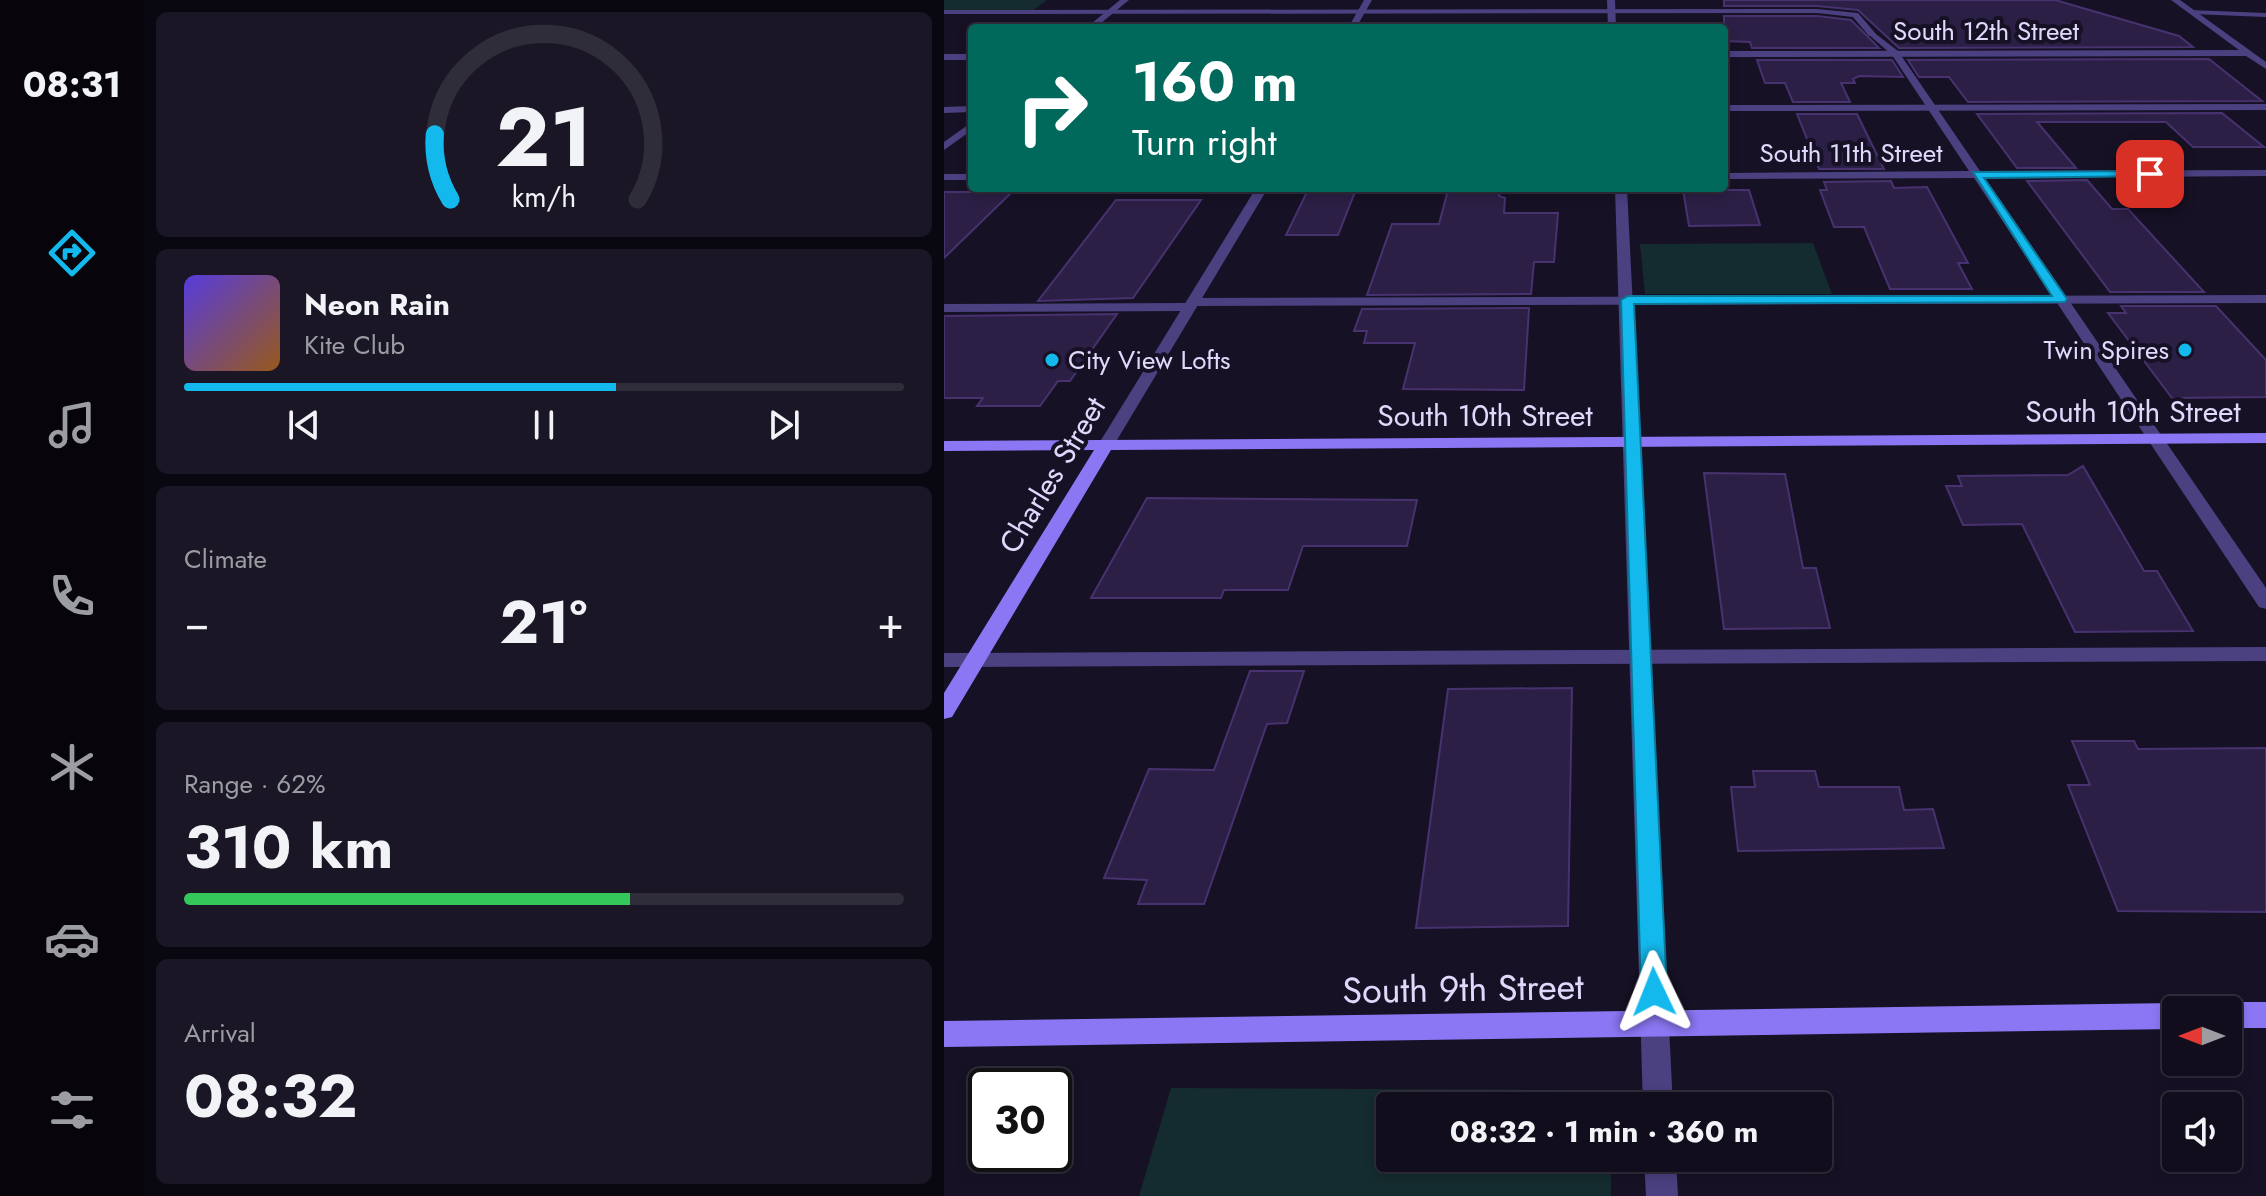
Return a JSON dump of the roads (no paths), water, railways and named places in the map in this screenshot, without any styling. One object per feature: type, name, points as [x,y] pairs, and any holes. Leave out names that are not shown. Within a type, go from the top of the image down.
[{"type":"main road","name":"South 10th Street","points":[[944,446],[2266,438]]},
{"type":"main road","name":"Charles Street","points":[[944,711],[1106,445]]},
{"type":"main road","points":[[2242,1015],[2266,1015]]},
{"type":"main road","name":"South 9th Street","points":[[944,1034],[2162,1016]]},
{"type":"street","points":[[1095,24],[1125,0]]},
{"type":"street","points":[[1354,24],[1368,0]]},
{"type":"street","points":[[1611,0],[1612,24]]},
{"type":"street","points":[[2175,0],[2266,66]]},
{"type":"street","points":[[944,12],[1611,11],[1844,12],[1855,15],[1895,53],[2266,603]]},
{"type":"street","points":[[2192,12],[2266,15]]},
{"type":"street","name":"South 12th Street","points":[[1728,54],[2248,53]]},
{"type":"street","points":[[944,57],[968,57]]},
{"type":"street","points":[[1728,108],[2266,107]]},
{"type":"street","points":[[944,110],[968,109]]},
{"type":"street","points":[[944,147],[968,128]]},
{"type":"street","name":"South 11th Street","points":[[1728,176],[2266,173]]},
{"type":"street","points":[[944,177],[968,177]]},
{"type":"street","name":"Charles Street","points":[[1106,445],[1260,192]]},
{"type":"street","points":[[1621,192],[1634,442],[1657,1092]]},
{"type":"street","points":[[944,308],[1628,300],[2266,299]]},
{"type":"street","points":[[944,660],[1642,654],[2266,654]]},
{"type":"street","points":[[1661,1172],[1662,1196]]},
{"type":"place","name":"Twin Spires","points":[[2185,350]]},
{"type":"place","name":"City View Lofts","points":[[1052,360]]}]
